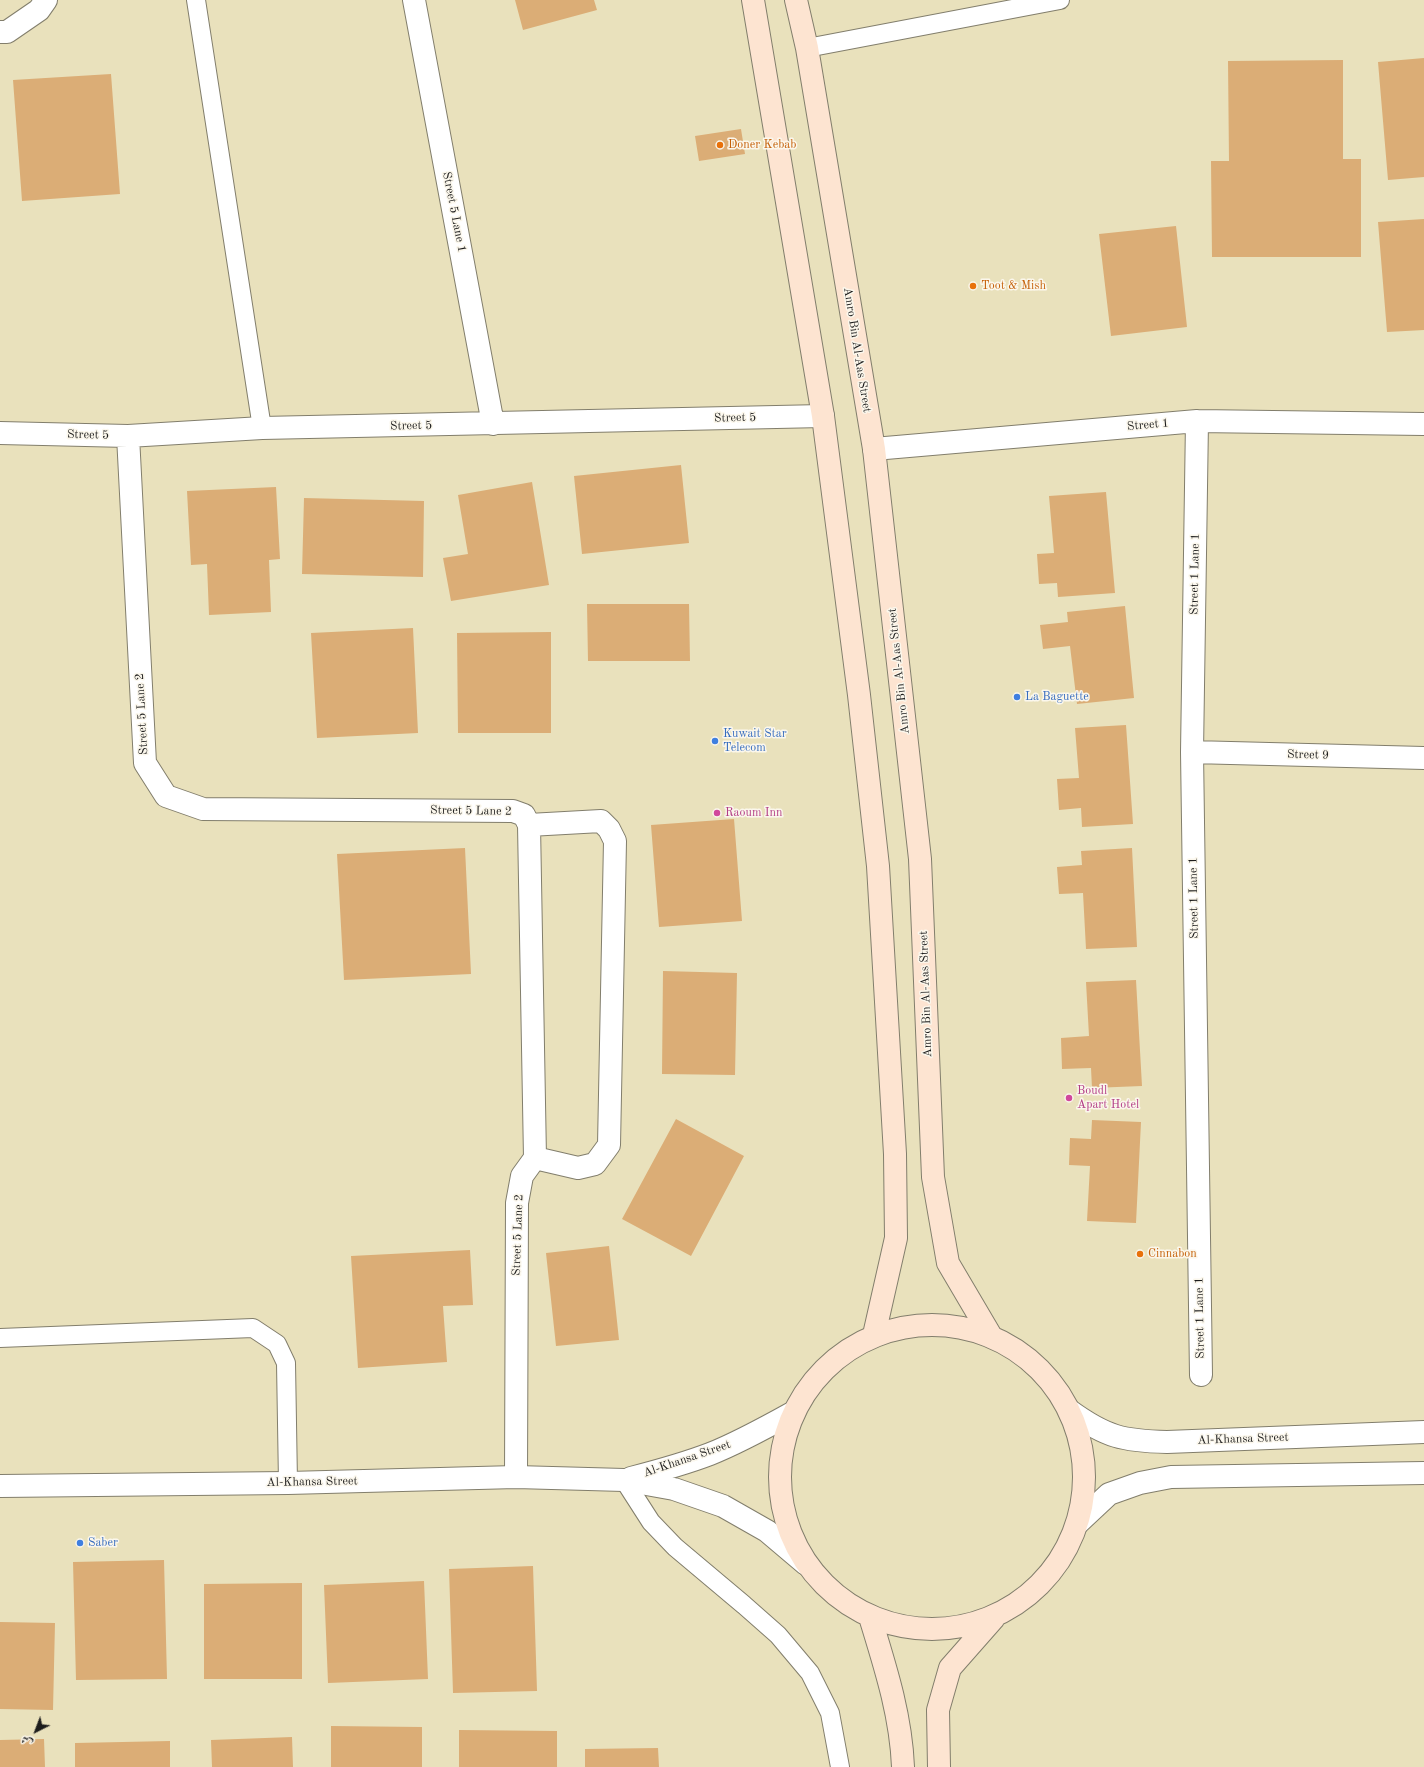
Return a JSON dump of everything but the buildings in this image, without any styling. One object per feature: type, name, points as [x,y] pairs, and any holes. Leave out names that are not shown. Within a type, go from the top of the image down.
[{"type":"main road","points":[[753,0],[823,416],[859,695],[877,858],[887,1010],[894,1154],[896,1238],[874,1335]]},
{"type":"main road","name":"Amro Bin Al-Aas Street","points":[[796,0],[808,48],[874,449],[920,859],[933,1177],[948,1263],[991,1336]]},
{"type":"main road","points":[[939,1767],[938,1710],[950,1668],[994,1618],[1022,1601],[1046,1580],[1065,1553],[1078,1523],[1085,1485],[1082,1447],[1070,1411],[1037,1367],[991,1336],[952,1325],[913,1325],[874,1335],[825,1366],[792,1413],[779,1464],[783,1517],[806,1564],[834,1595],[870,1617],[932,1630],[994,1618]]},
{"type":"main road","points":[[870,1617],[890,1685],[902,1741],[903,1767]]},
{"type":"street","points":[[0,32],[6,32],[39,10],[46,0]]},
{"type":"street","name":"Street 5 Lane 1","points":[[414,0],[493,424]]},
{"type":"street","name":"Street 5","points":[[0,433],[128,436],[262,428],[823,416]]},
{"type":"street","name":"Street 1","points":[[874,449],[1197,421],[1424,424]]},
{"type":"street","name":"Street 1 Lane 1","points":[[1197,421],[1192,752],[1201,1375]]},
{"type":"street","name":"Street 5 Lane 2","points":[[128,436],[144,762],[166,796],[203,809],[513,811],[524,815],[529,825]]},
{"type":"street","name":"Street 9","points":[[1192,752],[1424,758]]},
{"type":"street","points":[[601,821],[609,830],[615,841],[610,1145],[595,1164],[578,1168],[535,1158],[529,825],[601,821]]},
{"type":"street","name":"Street 5 Lane 2","points":[[516,1477],[517,1203],[522,1176],[535,1158]]},
{"type":"street","name":"Al-Khansa Street","points":[[1070,1411],[1106,1434],[1134,1441],[1167,1442],[1424,1432]]},
{"type":"street","name":"Al-Khansa Street","points":[[624,1480],[711,1454],[752,1435],[792,1413]]},
{"type":"street","points":[[1078,1523],[1110,1494],[1140,1483],[1172,1477],[1424,1474]]},
{"type":"street","name":"Al-Khansa Street","points":[[0,1486],[288,1483],[516,1477],[624,1480],[674,1489],[722,1506],[767,1531],[806,1564]]},
{"type":"lane","points":[[196,0],[262,428]]},
{"type":"lane","points":[[808,48],[1060,0]]},
{"type":"lane","points":[[0,1338],[253,1328],[277,1344],[286,1363],[288,1483]]},
{"type":"lane","points":[[624,1480],[651,1522],[675,1548],[744,1604],[778,1635],[810,1674],[830,1713],[840,1767]]},
{"type":"place","name":"Doner Kebab","points":[[720,145]]},
{"type":"place","name":"Toot & Mish","points":[[973,286]]},
{"type":"place","name":"La Baguette","points":[[1017,697]]},
{"type":"place","name":"Kuwait Star Telecom","points":[[715,741]]},
{"type":"place","name":"Raoum Inn","points":[[717,813]]},
{"type":"place","name":"Boudl Apart Hotel","points":[[1069,1098]]},
{"type":"place","name":"Cinnabon","points":[[1140,1254]]},
{"type":"place","name":"Saber","points":[[80,1543]]}]
